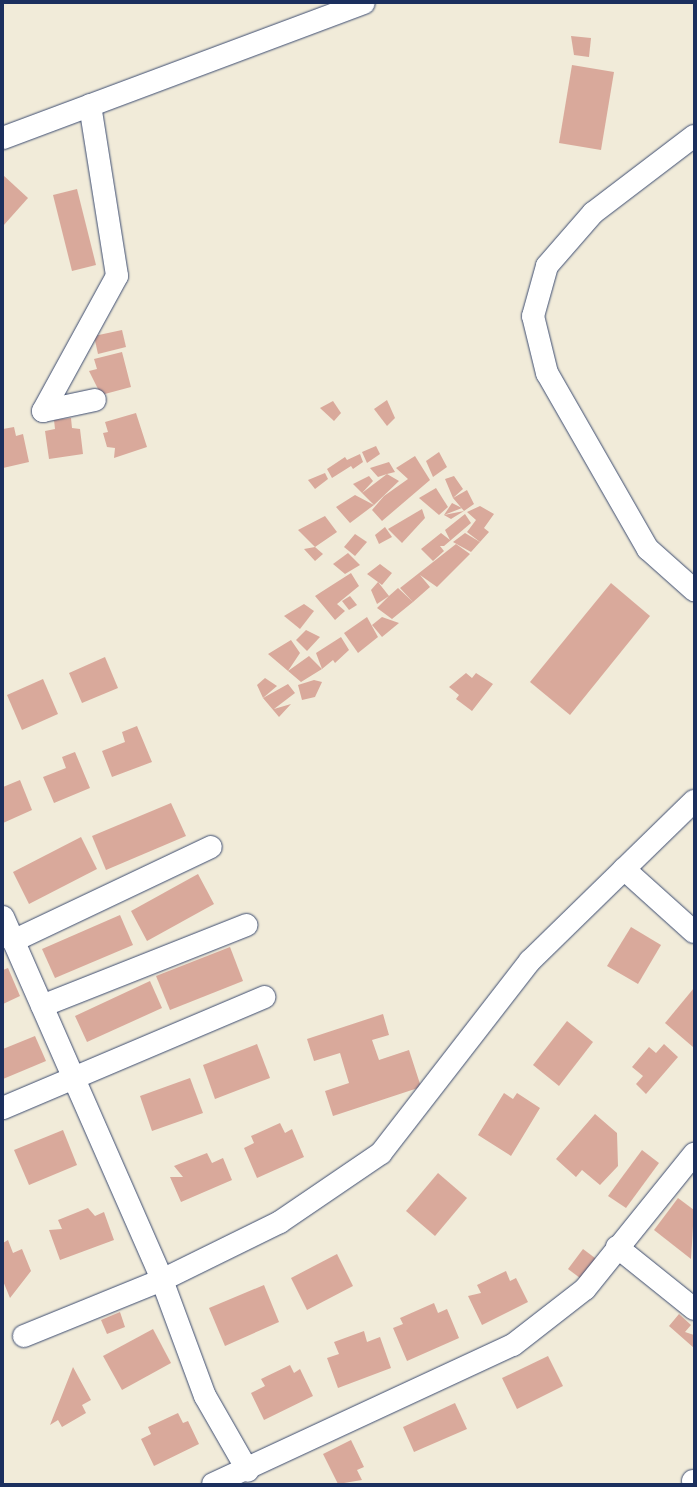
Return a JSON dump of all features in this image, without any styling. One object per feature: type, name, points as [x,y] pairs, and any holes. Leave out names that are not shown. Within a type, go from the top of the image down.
[{"type":"street","points":[[3,138],[364,3]]},
{"type":"street","points":[[90,105],[117,276],[43,411],[95,400]]},
{"type":"street","points":[[694,136],[593,213],[547,266],[533,316],[547,373],[648,549],[694,590]]},
{"type":"street","points":[[24,1336],[162,1280],[280,1222],[381,1153],[530,960],[694,801]]},
{"type":"street","points":[[13,941],[211,847]]},
{"type":"street","points":[[624,869],[694,932]]},
{"type":"street","points":[[3,917],[162,1280],[205,1396],[248,1471]]},
{"type":"street","points":[[42,1006],[247,925]]},
{"type":"street","points":[[3,1108],[264,997]]},
{"type":"street","points":[[213,1484],[248,1471],[513,1345],[584,1289],[694,1154]]},
{"type":"street","points":[[617,1247],[694,1309]]},
{"type":"building","points":[[571,36],[591,38],[589,57],[574,55]]},
{"type":"building","points":[[572,65],[614,72],[601,150],[559,143]]},
{"type":"building","points":[[3,175],[28,198],[3,226]]},
{"type":"building","points":[[77,189],[96,265],[72,271],[53,195]]},
{"type":"building","points":[[122,330],[126,347],[98,354],[94,336]]},
{"type":"building","points":[[122,352],[131,387],[101,395],[89,371],[97,369],[94,359]]},
{"type":"building","points":[[387,400],[395,418],[387,426],[374,409]]},
{"type":"building","points":[[333,401],[341,413],[334,421],[320,408]]},
{"type":"building","points":[[136,413],[147,447],[114,458],[115,448],[107,447],[103,433],[108,432],[105,422]]},
{"type":"building","points":[[71,418],[72,428],[80,429],[83,454],[49,459],[45,431],[55,429],[54,420]]},
{"type":"building","points":[[14,427],[16,436],[23,434],[29,462],[3,468],[3,429]]},
{"type":"building","points":[[376,446],[380,454],[367,463],[362,452]]},
{"type":"building","points":[[439,452],[447,467],[433,477],[426,461]]},
{"type":"building","points":[[360,454],[363,462],[353,469],[351,466],[332,478],[327,469],[345,457],[347,460]]},
{"type":"building","points":[[415,456],[430,480],[382,521],[372,510],[384,496],[408,479],[396,468]]},
{"type":"building","points":[[389,462],[395,472],[378,477],[370,468]]},
{"type":"building","points":[[325,473],[328,479],[315,489],[308,480]]},
{"type":"building","points":[[387,474],[399,481],[374,505],[362,493]]},
{"type":"building","points":[[369,476],[373,481],[362,493],[353,484]]},
{"type":"building","points":[[454,476],[463,489],[453,498],[445,479]]},
{"type":"building","points":[[436,488],[448,507],[439,515],[419,498]]},
{"type":"building","points":[[467,490],[474,504],[464,511],[453,498]]},
{"type":"building","points":[[355,495],[374,505],[350,523],[336,507]]},
{"type":"building","points":[[452,503],[462,508],[444,515]]},
{"type":"building","points":[[480,506],[494,514],[484,528],[489,532],[480,542],[467,532],[476,520],[467,512]]},
{"type":"building","points":[[422,509],[425,518],[402,543],[388,529]]},
{"type":"building","points":[[464,511],[451,519],[444,515]]},
{"type":"building","points":[[465,514],[471,523],[444,546],[440,546],[444,551],[433,561],[421,549],[441,533],[450,540],[445,530]]},
{"type":"building","points":[[325,516],[337,532],[315,547],[298,530]]},
{"type":"building","points":[[385,527],[392,537],[379,544],[375,535]]},
{"type":"building","points":[[465,533],[480,542],[471,552],[453,542]]},
{"type":"building","points":[[355,534],[367,542],[355,556],[344,547]]},
{"type":"building","points":[[456,544],[470,554],[437,587],[420,575],[430,587],[413,602],[400,588]]},
{"type":"building","points":[[315,547],[323,554],[315,561],[304,549]]},
{"type":"building","points":[[348,553],[360,565],[345,574],[333,564]]},
{"type":"building","points":[[380,564],[392,573],[382,585],[367,574]]},
{"type":"building","points":[[351,573],[359,586],[337,604],[345,611],[335,620],[315,596]]},
{"type":"building","points":[[378,582],[389,596],[377,604],[371,590]]},
{"type":"building","points":[[611,583],[650,616],[570,715],[530,682]]},
{"type":"building","points":[[398,588],[413,602],[392,619],[377,608]]},
{"type":"building","points":[[350,596],[357,605],[349,610],[342,601]]},
{"type":"building","points":[[304,604],[314,611],[300,629],[284,616]]},
{"type":"building","points":[[367,617],[378,637],[358,653],[344,633]]},
{"type":"building","points":[[382,617],[399,623],[382,637],[372,625]]},
{"type":"building","points":[[306,630],[320,637],[307,651],[296,640]]},
{"type":"building","points":[[341,637],[349,650],[335,663],[333,660],[322,669],[316,653]]},
{"type":"building","points":[[291,640],[300,653],[288,671],[268,654]]},
{"type":"building","points":[[309,656],[322,669],[301,682],[288,671]]},
{"type":"building","points":[[105,657],[118,688],[82,703],[69,673]]},
{"type":"building","points":[[466,673],[472,678],[476,673],[493,684],[472,711],[456,699],[459,695],[449,687]]},
{"type":"building","points":[[265,678],[277,686],[263,698],[257,685]]},
{"type":"building","points":[[43,679],[58,714],[22,730],[7,695]]},
{"type":"building","points":[[314,680],[322,682],[315,697],[302,700],[298,685]]},
{"type":"building","points":[[288,684],[295,693],[274,709],[291,704],[279,717],[263,698]]},
{"type":"building","points":[[137,726],[152,762],[112,777],[102,751],[125,742],[122,732]]},
{"type":"building","points":[[75,752],[90,788],[54,803],[43,777],[66,768],[62,757]]},
{"type":"building","points":[[20,780],[32,810],[3,823],[3,787]]},
{"type":"building","points":[[171,803],[186,836],[106,870],[92,836]]},
{"type":"building","points":[[81,837],[97,869],[29,904],[13,872]]},
{"type":"building","points":[[198,874],[214,904],[147,941],[131,911]]},
{"type":"building","points":[[120,915],[133,945],[55,978],[42,949]]},
{"type":"building","points":[[631,927],[661,945],[638,984],[607,966]]},
{"type":"building","points":[[230,947],[243,981],[170,1010],[156,976]]},
{"type":"building","points":[[8,968],[20,996],[3,1004],[3,970]]},
{"type":"building","points":[[150,981],[162,1008],[87,1042],[75,1016]]},
{"type":"building","points":[[694,988],[694,1045],[693,1047],[665,1023]]},
{"type":"building","points":[[383,1014],[389,1035],[372,1040],[379,1060],[409,1050],[421,1087],[333,1116],[325,1091],[349,1083],[340,1053],[314,1061],[307,1039]]},
{"type":"building","points":[[567,1021],[593,1042],[559,1086],[533,1065]]},
{"type":"building","points":[[35,1036],[46,1061],[3,1079],[3,1049]]},
{"type":"building","points":[[257,1044],[270,1078],[215,1099],[203,1065]]},
{"type":"building","points":[[664,1044],[678,1057],[646,1094],[636,1084],[643,1076],[632,1067],[649,1047],[656,1053]]},
{"type":"building","points":[[190,1078],[203,1113],[152,1131],[140,1096]]},
{"type":"building","points":[[504,1093],[513,1099],[517,1093],[540,1108],[511,1156],[478,1135]]},
{"type":"building","points":[[595,1114],[617,1133],[618,1166],[600,1185],[582,1170],[576,1177],[556,1159]]},
{"type":"building","points":[[280,1123],[285,1133],[292,1129],[304,1157],[257,1178],[244,1148],[254,1143],[251,1136]]},
{"type":"building","points":[[63,1130],[77,1165],[29,1185],[14,1150]]},
{"type":"building","points":[[642,1150],[659,1163],[626,1208],[608,1196]]},
{"type":"building","points":[[207,1153],[212,1163],[223,1158],[232,1180],[181,1202],[170,1177],[183,1177],[174,1166]]},
{"type":"building","points":[[438,1173],[467,1198],[435,1236],[406,1211]]},
{"type":"building","points":[[678,1198],[694,1210],[691,1259],[654,1230]]},
{"type":"building","points":[[88,1208],[95,1216],[104,1212],[114,1240],[60,1260],[49,1230],[62,1229],[58,1220]]},
{"type":"building","points":[[8,1240],[13,1253],[22,1249],[31,1271],[10,1298],[3,1281],[3,1243]]},
{"type":"building","points":[[583,1249],[599,1261],[584,1281],[568,1269]]},
{"type":"building","points":[[337,1254],[353,1286],[307,1310],[291,1278]]},
{"type":"building","points":[[506,1271],[510,1281],[516,1278],[528,1302],[482,1325],[468,1296],[481,1293],[477,1285]]},
{"type":"building","points":[[264,1285],[279,1322],[225,1346],[209,1308]]},
{"type":"building","points":[[434,1303],[438,1313],[447,1309],[459,1338],[407,1361],[393,1328],[403,1324],[400,1318]]},
{"type":"building","points":[[120,1312],[125,1327],[107,1334],[101,1320]]},
{"type":"building","points":[[679,1314],[691,1325],[685,1332],[694,1335],[694,1348],[669,1326]]},
{"type":"building","points":[[153,1329],[171,1363],[122,1390],[103,1356]]},
{"type":"building","points":[[364,1331],[367,1342],[380,1337],[391,1368],[338,1388],[327,1358],[339,1354],[334,1342]]},
{"type":"building","points":[[548,1356],[563,1386],[517,1409],[502,1378]]},
{"type":"building","points":[[290,1365],[294,1373],[300,1369],[313,1396],[264,1420],[251,1393],[265,1386],[261,1379]]},
{"type":"building","points":[[73,1367],[91,1400],[82,1405],[86,1413],[62,1427],[58,1420],[50,1425]]},
{"type":"building","points":[[455,1403],[467,1429],[414,1452],[403,1427]]},
{"type":"building","points":[[178,1413],[183,1423],[188,1421],[199,1444],[154,1466],[141,1439],[151,1434],[148,1427]]},
{"type":"building","points":[[351,1440],[364,1467],[357,1470],[362,1480],[338,1484],[323,1454]]}]
